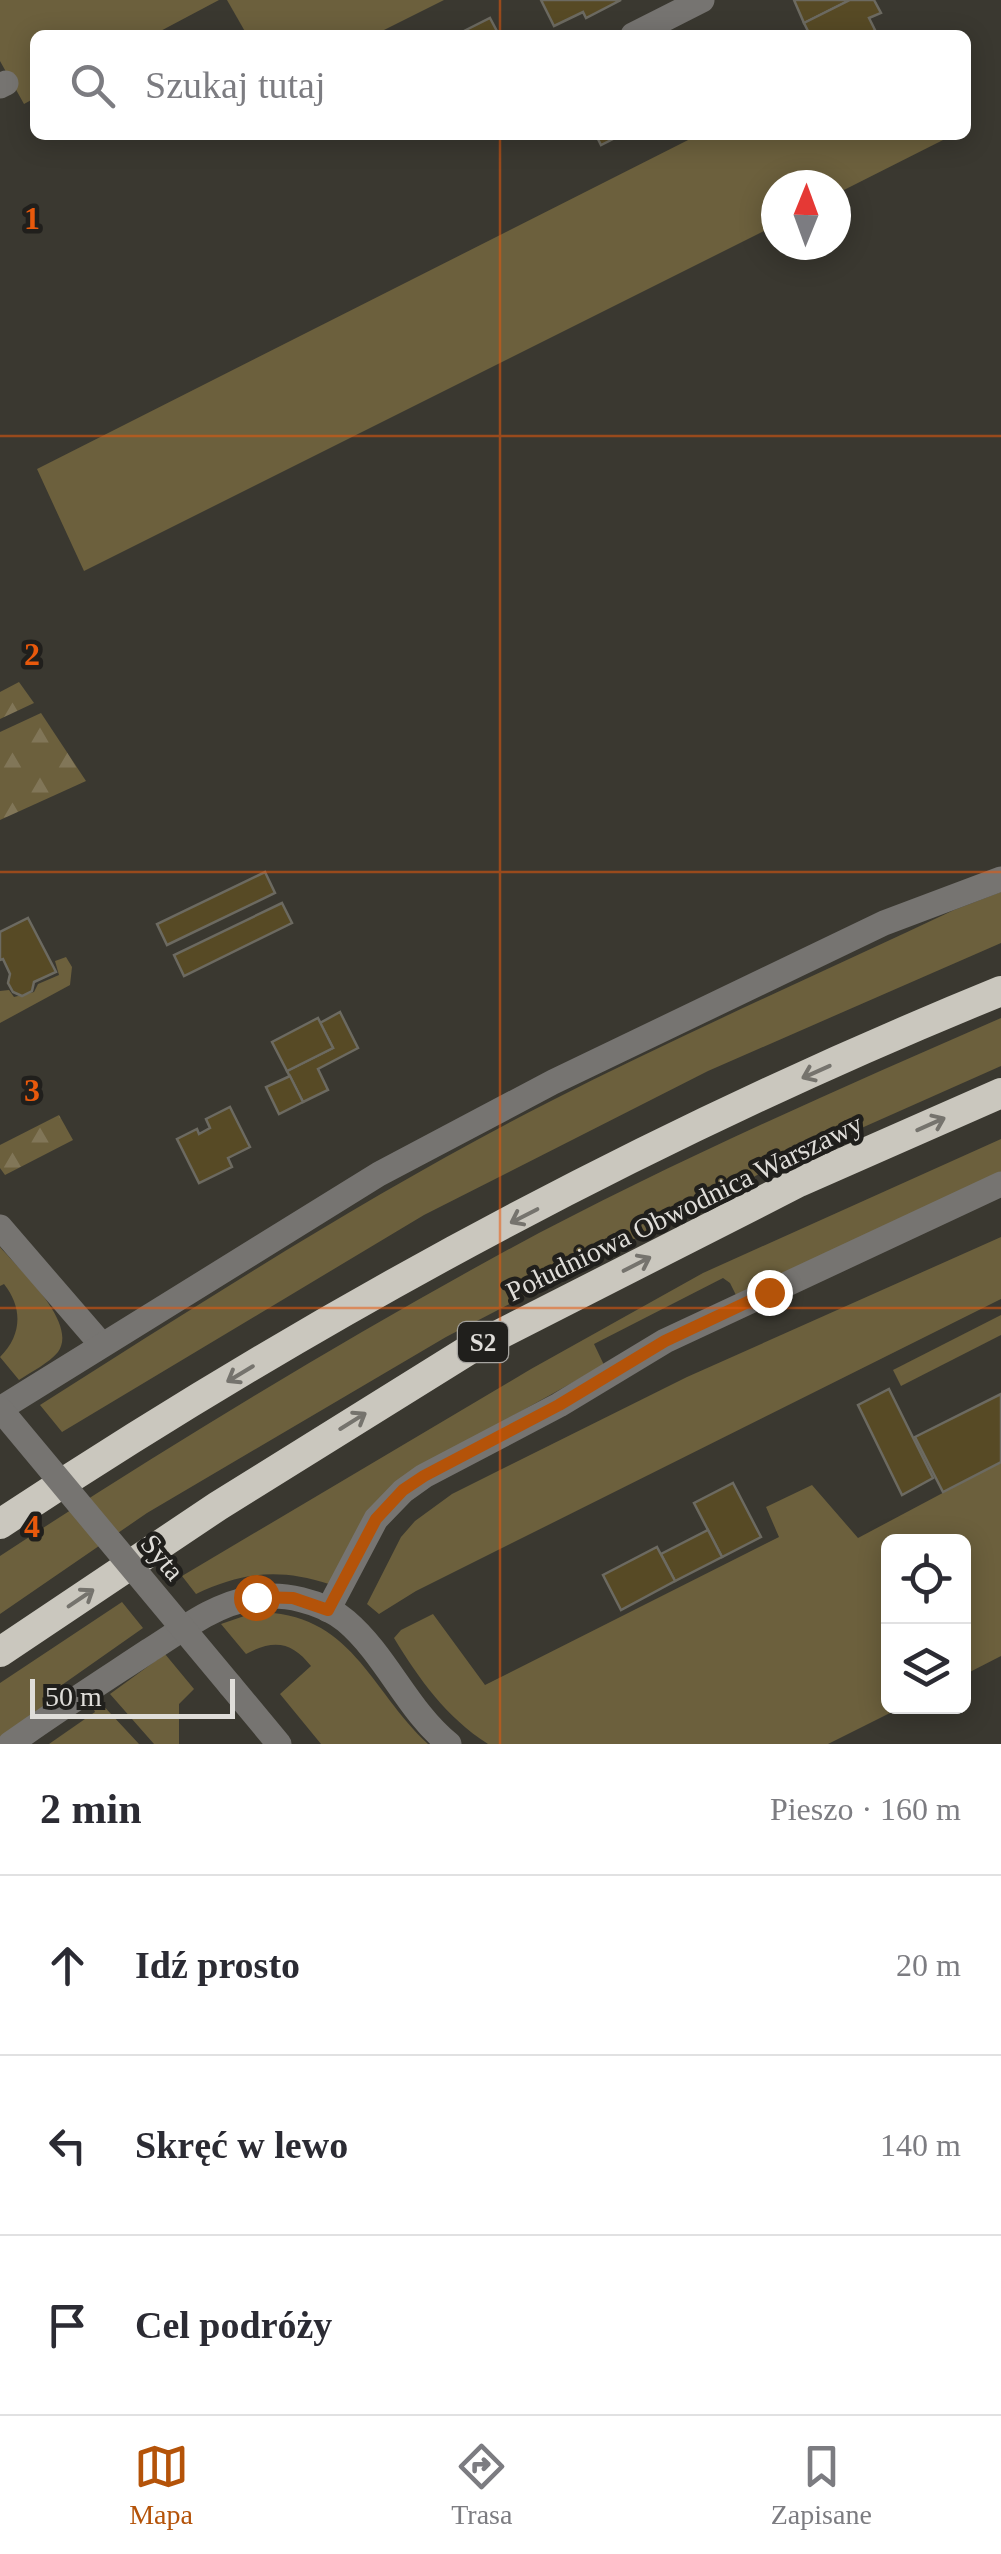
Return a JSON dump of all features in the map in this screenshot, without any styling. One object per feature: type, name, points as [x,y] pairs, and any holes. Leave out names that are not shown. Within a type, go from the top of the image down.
[{"type":"highway","points":[[0,1524],[240,1374],[469,1244],[726,1112],[1001,991]]},
{"type":"highway","name":"Południowa Obwodnica Warszawy","points":[[0,1652],[218,1506],[467,1351],[799,1182],[1001,1093]]},
{"type":"street","points":[[643,30],[702,0]]},
{"type":"street","points":[[0,1409],[379,1174],[552,1082],[884,924],[1001,879]]},
{"type":"street","points":[[328,1610],[376,1519],[403,1490],[424,1476],[559,1405],[665,1341],[1001,1184]]},
{"type":"street","points":[[0,1227],[101,1344]]},
{"type":"street","name":"Syta","points":[[0,1409],[279,1744]]},
{"type":"street","points":[[10,1744],[213,1610],[256,1597],[310,1602],[328,1610],[366,1640],[416,1710],[450,1744]]},
{"type":"green space","points":[[0,0],[219,0],[162,30],[30,30],[30,101],[24,104],[0,61]]},
{"type":"green space","points":[[227,0],[444,0],[384,30],[244,30]]},
{"type":"green space","points":[[688,140],[943,140],[851,186],[851,170],[761,170],[761,232],[84,571],[37,469]]},
{"type":"green space","points":[[19,682],[34,703],[0,719],[0,692]]},
{"type":"green space","points":[[41,713],[86,781],[0,820],[0,732]]},
{"type":"green space","points":[[1001,892],[1001,943],[708,1071],[424,1215],[62,1432],[40,1405],[291,1248],[483,1137],[700,1028]]},
{"type":"green space","points":[[66,957],[72,967],[70,985],[0,1023],[0,991],[9,990],[14,997],[34,992],[38,984],[59,975],[55,961]]},
{"type":"green space","points":[[1001,1018],[1001,1066],[767,1170],[446,1337],[147,1513],[0,1614],[0,1556],[310,1363],[500,1254],[623,1190]]},
{"type":"green space","points":[[59,1115],[73,1140],[5,1175],[0,1168],[0,1145]]},
{"type":"green space","points":[[1001,1139],[1001,1174],[737,1297],[723,1278],[594,1344],[604,1365],[405,1476],[329,1584],[294,1576],[261,1575],[196,1594],[182,1576],[531,1369],[703,1273]]},
{"type":"green space","points":[[1001,1237],[1001,1299],[416,1591],[379,1614],[367,1604],[401,1537],[415,1521],[452,1494],[687,1377]]},
{"type":"green space","points":[[0,1247],[44,1296],[60,1326],[62,1340],[58,1352],[19,1380],[0,1357],[13,1340],[17,1312],[10,1293],[4,1284],[0,1286]]},
{"type":"green space","points":[[1001,1315],[1001,1335],[901,1386],[893,1370]]},
{"type":"green space","points":[[1001,1462],[1001,1656],[971,1671],[971,1534],[881,1534],[881,1714],[888,1714],[828,1744],[488,1744],[459,1722],[435,1696],[394,1638],[401,1630],[433,1614],[485,1685],[779,1537],[766,1507],[812,1485],[858,1538]]},
{"type":"green space","points":[[122,1602],[143,1628],[59,1687],[63,1694],[0,1738],[0,1683]]},
{"type":"green space","points":[[256,1612],[289,1615],[337,1639],[428,1744],[321,1744],[280,1694],[311,1666],[283,1645],[266,1646],[246,1654],[221,1624]]},
{"type":"green space","points":[[165,1654],[194,1689],[179,1704],[179,1744],[154,1744],[110,1694]]},
{"type":"green space","points":[[98,1700],[139,1744],[49,1744],[95,1712],[91,1703]]},
{"type":"building","points":[[541,0],[621,0],[586,18],[583,12],[554,26]]},
{"type":"building","points":[[794,0],[850,0],[804,23]]},
{"type":"building","points":[[850,0],[874,0],[881,13],[869,18],[875,30],[808,30],[804,23]]},
{"type":"building","points":[[490,18],[496,30],[466,30]]},
{"type":"building","points":[[265,872],[275,893],[167,945],[157,924]]},
{"type":"building","points":[[282,903],[292,923],[184,976],[174,955]]},
{"type":"building","points":[[28,918],[56,972],[34,982],[32,991],[22,996],[13,992],[8,983],[10,974],[3,959],[0,960],[0,932]]},
{"type":"building","points":[[340,1012],[358,1048],[318,1069],[328,1090],[303,1102],[287,1071],[333,1048],[320,1023]]},
{"type":"building","points":[[318,1018],[333,1048],[287,1071],[272,1042]]},
{"type":"building","points":[[290,1076],[303,1102],[279,1114],[266,1087]]},
{"type":"building","points":[[230,1107],[250,1147],[228,1158],[232,1167],[199,1183],[177,1139],[197,1129],[199,1134],[210,1128],[206,1119]]},
{"type":"building","points":[[889,1389],[933,1478],[902,1495],[858,1405]]},
{"type":"building","points":[[1001,1394],[1001,1462],[943,1492],[915,1437]]},
{"type":"building","points":[[733,1483],[761,1537],[722,1557],[694,1503]]},
{"type":"building","points":[[708,1530],[722,1557],[675,1581],[661,1554]]},
{"type":"building","points":[[657,1547],[675,1581],[621,1610],[603,1575]]},
{"type":"route","points":[[256,1597],[293,1598],[328,1610],[376,1519],[403,1490],[559,1405],[665,1341],[769,1292]]}]
